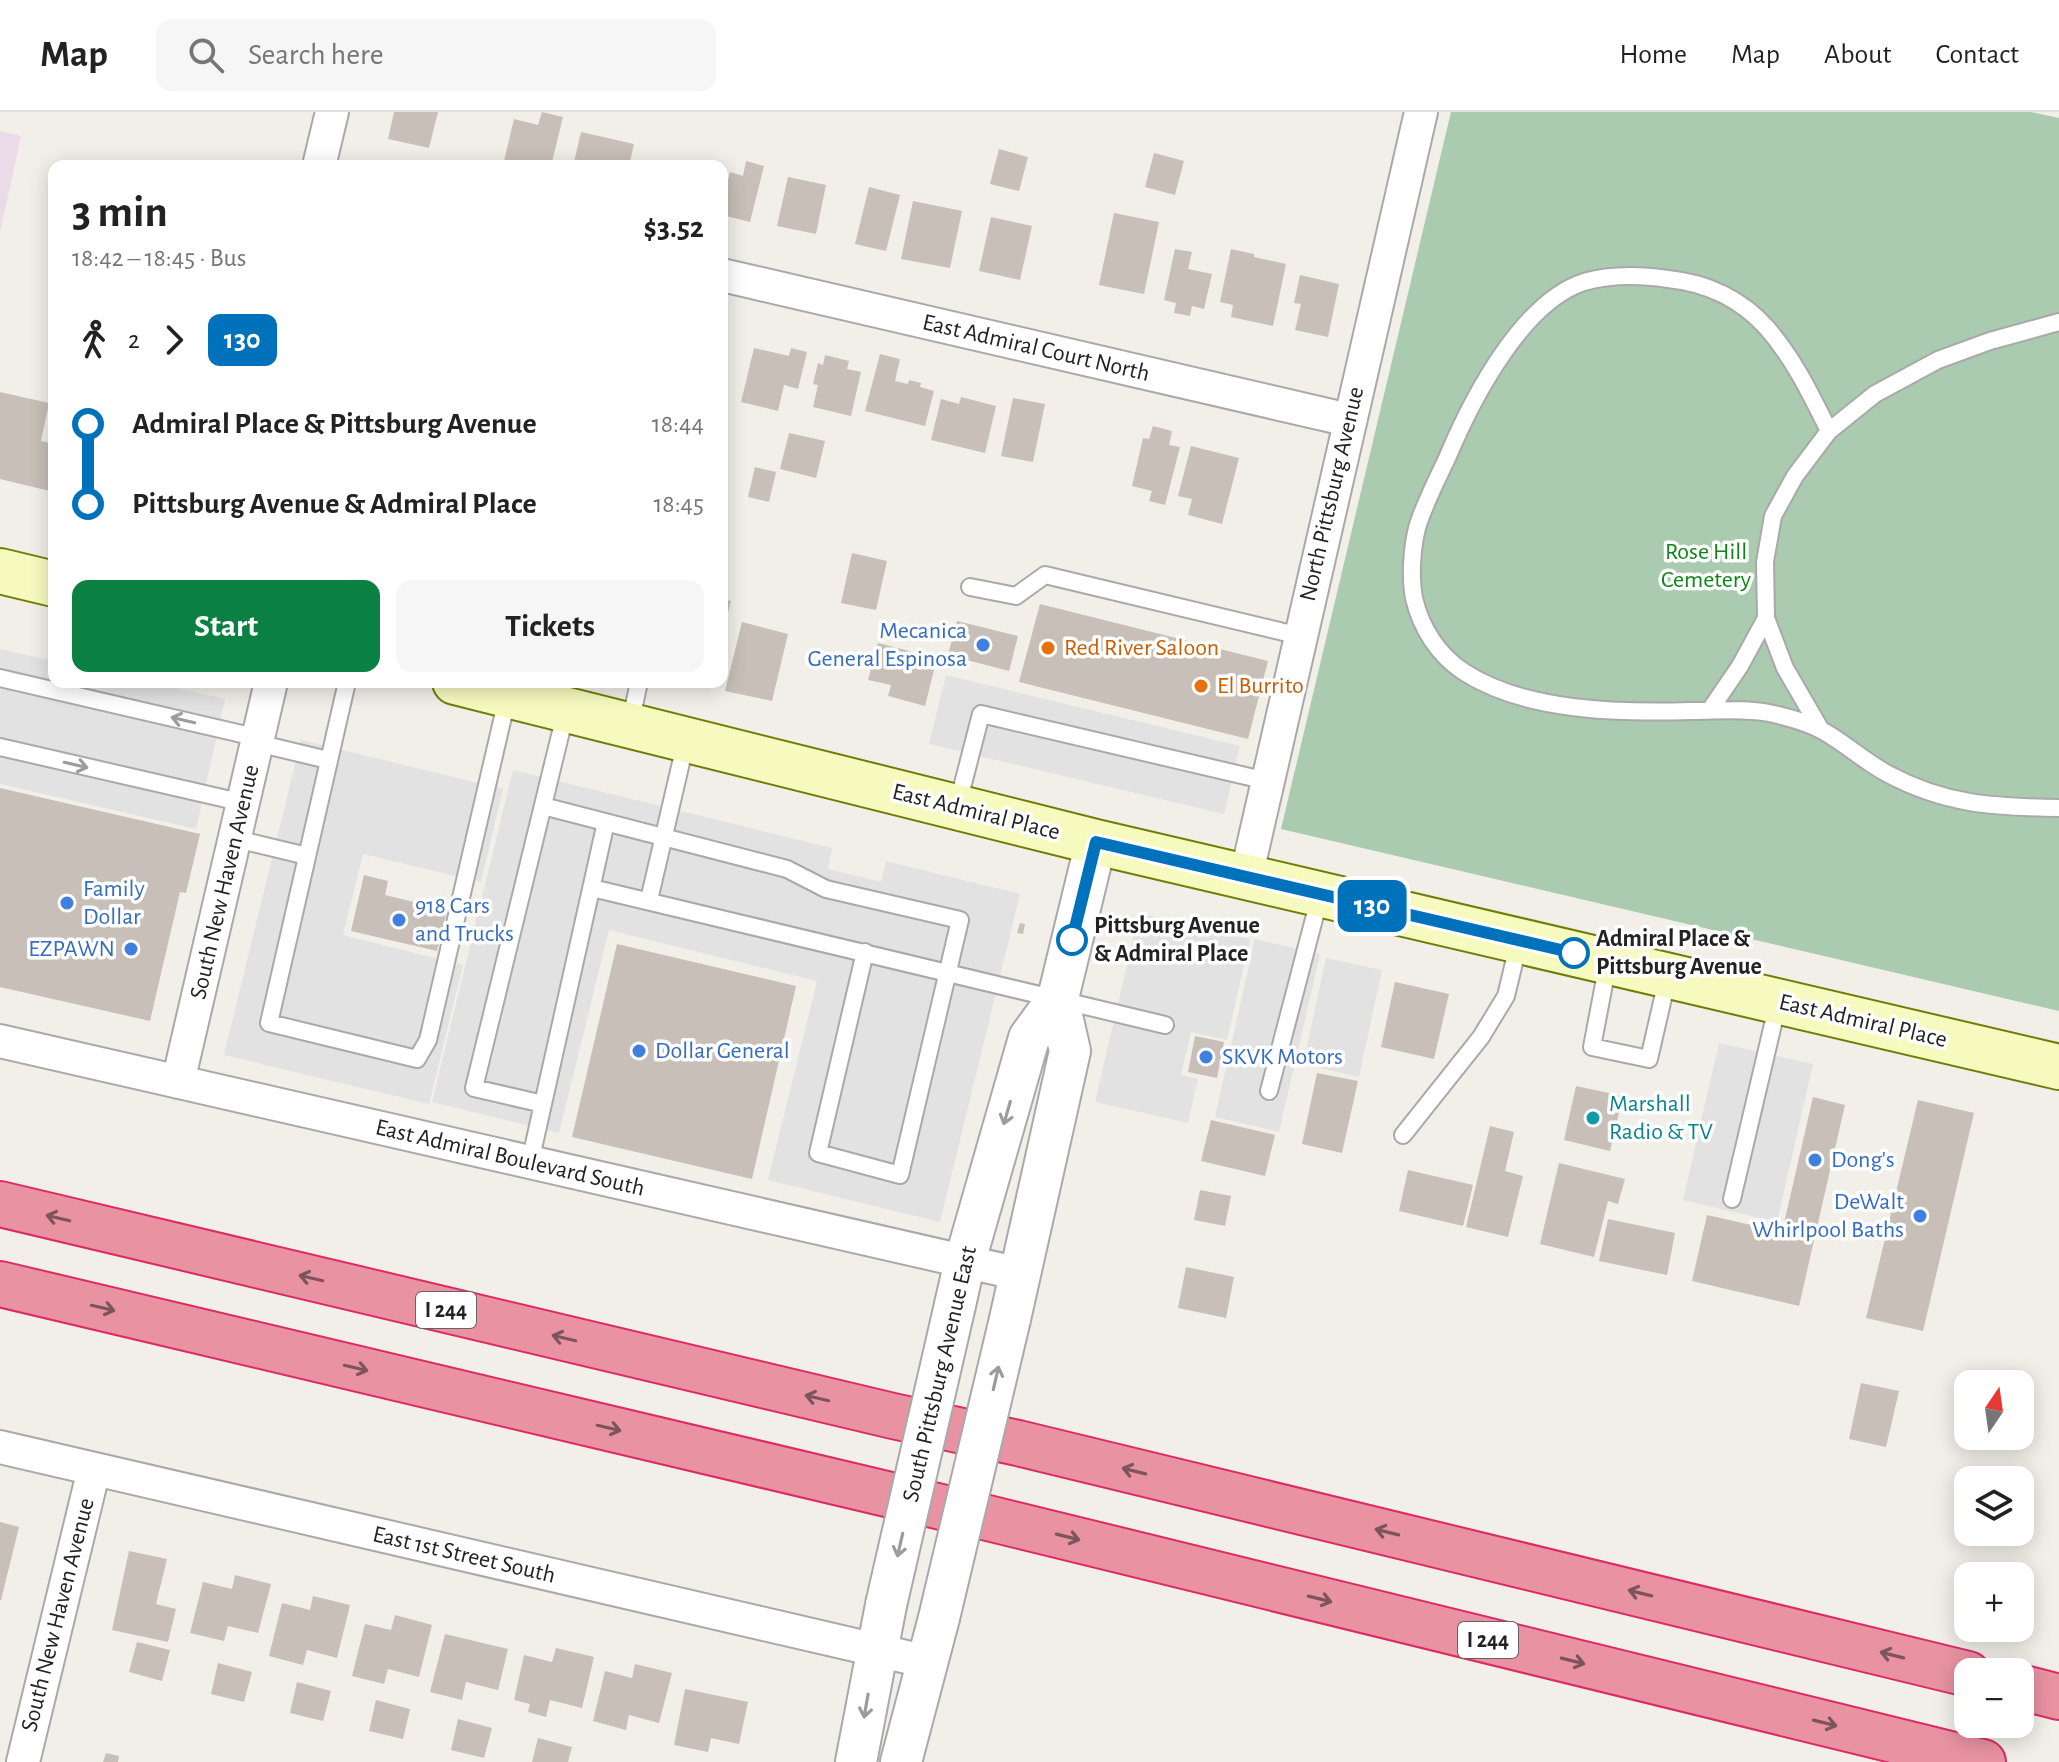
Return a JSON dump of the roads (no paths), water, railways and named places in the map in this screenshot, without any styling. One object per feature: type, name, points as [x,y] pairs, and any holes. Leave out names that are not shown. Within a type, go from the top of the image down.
[{"type":"highway","name":"I 244","points":[[0,1204],[1033,1447],[1954,1671]]},
{"type":"highway","name":"I 244","points":[[0,1284],[992,1519],[1983,1762]]},
{"type":"highway","points":[[2034,1691],[2059,1697]]},
{"type":"main road","points":[[0,571],[48,583]]},
{"type":"main road","name":"East Admiral Place","points":[[502,690],[629,726],[1096,842],[2059,1067]]},
{"type":"street","points":[[320,160],[332,112]]},
{"type":"street","name":"North Pittsburg Avenue","points":[[1246,877],[1421,112]]},
{"type":"street","name":"East Admiral Court North","points":[[728,276],[1349,420]]},
{"type":"street","name":"South New Haven Avenue","points":[[178,1082],[270,688]]},
{"type":"street","name":"South Pittsburg Avenue East","points":[[856,1762],[886,1605],[965,1261],[1029,1038],[1058,998],[1096,842]]},
{"type":"street","name":"South Pittsburg Avenue East","points":[[901,1762],[939,1618],[1070,1051],[1058,998]]},
{"type":"street","name":"East Admiral Boulevard South","points":[[0,1041],[1020,1274]]},
{"type":"street","name":"East 1st Street South","points":[[0,1447],[928,1662]]},
{"type":"street","name":"South New Haven Avenue","points":[[23,1762],[94,1469]]},
{"type":"lane","points":[[1829,431],[1790,358],[1765,326],[1739,303],[1715,289],[1646,276],[1609,276],[1580,283],[1551,300],[1501,355],[1453,442],[1417,528],[1413,563],[1414,596],[1423,627],[1439,651],[1462,671],[1490,686],[1528,698],[1629,712],[1765,712],[1821,730],[1884,772],[1919,789],[1984,805],[2059,808]]},
{"type":"lane","points":[[1821,730],[1785,668],[1766,618],[1765,562],[1773,516],[1795,476],[1829,431],[1875,394],[1938,360],[1990,341],[2059,322]]},
{"type":"lane","points":[[970,587],[1016,596],[1045,575],[1300,636]]},
{"type":"lane","points":[[1710,710],[1740,666],[1766,618]]},
{"type":"lane","points":[[0,678],[258,740],[328,760]]},
{"type":"lane","points":[[346,688],[269,1023],[417,1059],[428,1040],[502,690]]},
{"type":"lane","points":[[629,726],[638,688]]},
{"type":"lane","points":[[543,1104],[474,1088],[566,709]]},
{"type":"lane","points":[[957,807],[981,714],[1267,781]]},
{"type":"lane","points":[[649,900],[686,740]]},
{"type":"lane","points":[[0,747],[244,803]]},
{"type":"lane","points":[[543,806],[787,869],[826,889],[960,920],[900,1175],[818,1153],[865,952]]},
{"type":"lane","points":[[530,1162],[606,822]]},
{"type":"lane","points":[[236,839],[307,856]]},
{"type":"lane","points":[[592,888],[1165,1025]]},
{"type":"lane","points":[[1269,1091],[1320,894]]},
{"type":"lane","points":[[1403,1135],[1481,1037],[1506,996],[1520,941]]},
{"type":"lane","points":[[1609,961],[1592,1047],[1649,1059],[1668,975]]},
{"type":"lane","points":[[1732,1199],[1779,1001]]},
{"type":"place","name":"Mecanica General Espinosa","points":[[983,645]]},
{"type":"place","name":"Red River Saloon","points":[[1048,648]]},
{"type":"place","name":"El Burrito","points":[[1201,686]]},
{"type":"place","name":"Family Dollar","points":[[67,903]]},
{"type":"place","name":"918 Cars and Trucks","points":[[399,920]]},
{"type":"place","name":"Pittsburg Avenue & Admiral Place","points":[[1072,940]]},
{"type":"place","name":"EZPAWN","points":[[131,949]]},
{"type":"place","name":"Admiral Place & Pittsburg Avenue","points":[[1574,953]]},
{"type":"place","name":"Dollar General","points":[[639,1051]]},
{"type":"place","name":"SKVK Motors","points":[[1206,1057]]},
{"type":"place","name":"Marshall Radio & TV","points":[[1593,1118]]},
{"type":"place","name":"Dong's","points":[[1815,1160]]},
{"type":"place","name":"DeWalt Whirlpool Baths","points":[[1920,1216]]},
{"type":"park label","name":"Rose Hill Cemetery","points":[[1706,566]]}]
